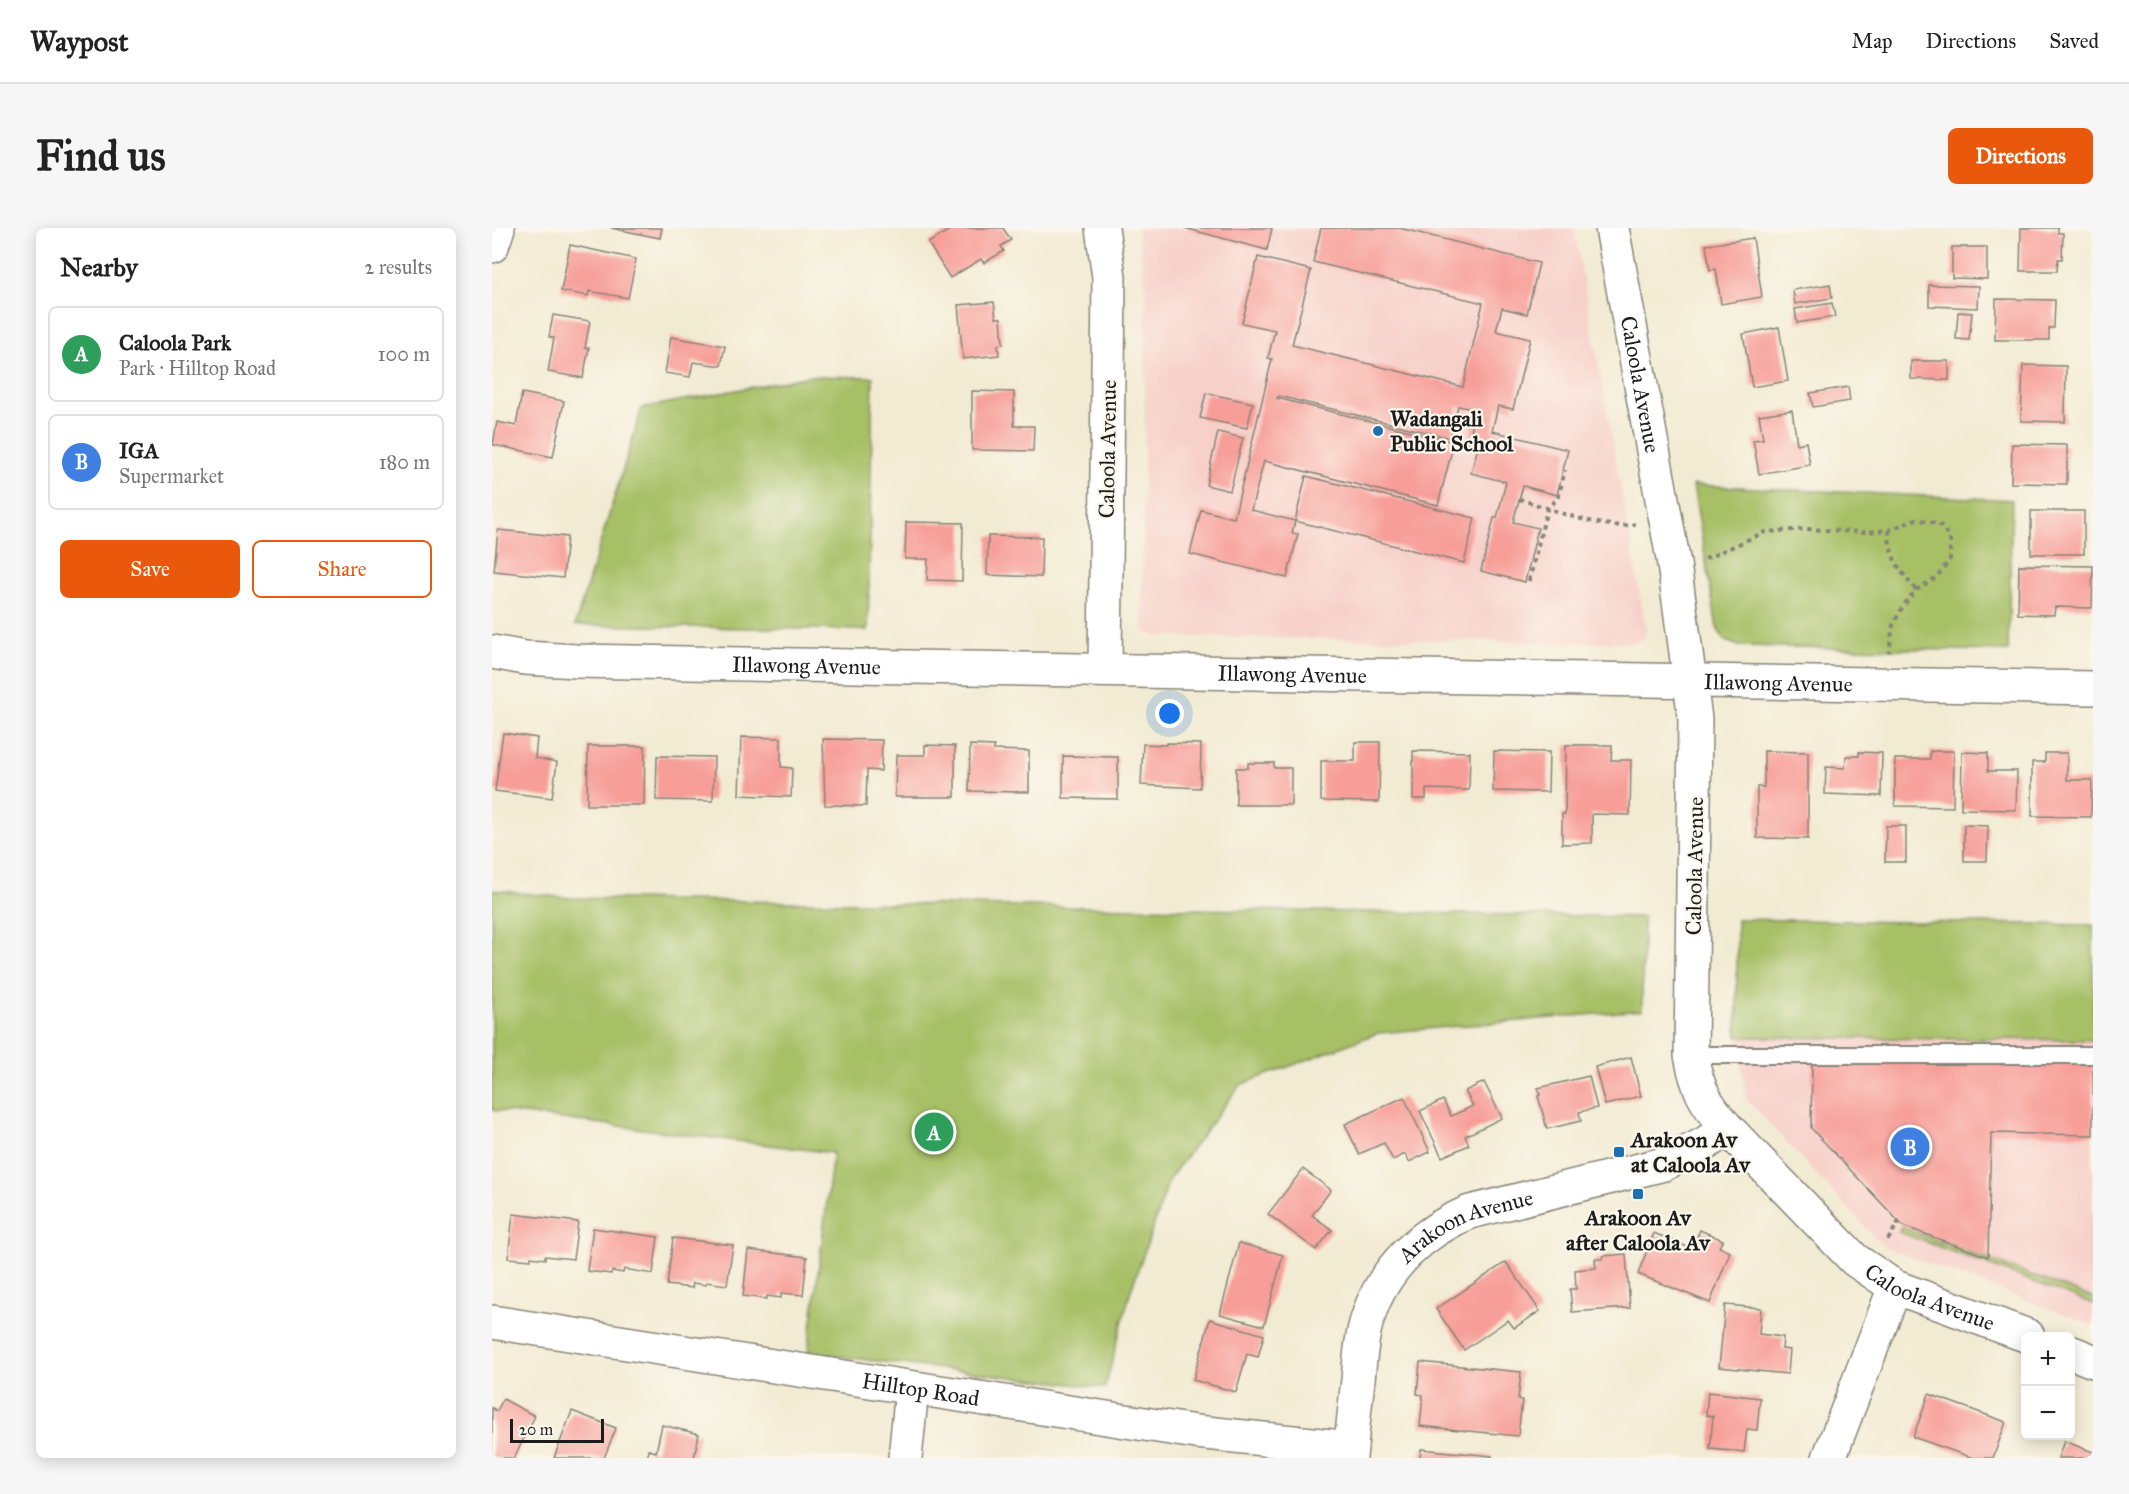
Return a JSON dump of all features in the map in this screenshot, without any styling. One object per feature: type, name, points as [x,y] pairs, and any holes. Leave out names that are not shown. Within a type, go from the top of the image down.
[{"type":"street","points":[[492,246],[498,228]]},
{"type":"street","name":"Caloola Avenue","points":[[1102,228],[1109,277],[1105,670]]},
{"type":"street","name":"Caloola Avenue","points":[[1612,228],[1674,564],[1696,732],[1691,1055],[1699,1090],[1710,1109],[1727,1128],[1856,1260],[1895,1287],[2021,1333]]},
{"type":"street","name":"Illawong Avenue","points":[[492,652],[525,658],[576,662],[2093,688]]},
{"type":"street","name":"Arakoon Avenue","points":[[1350,1453],[1361,1350],[1369,1312],[1389,1275],[1403,1257],[1425,1236],[1445,1223],[1491,1206],[1664,1164],[1706,1143],[1727,1128]]},
{"type":"street","points":[[1829,1458],[1895,1287]]},
{"type":"street","name":"Hilltop Road","points":[[492,1322],[912,1389],[1350,1453]]},
{"type":"street","points":[[2075,1354],[2093,1361]]},
{"type":"street","points":[[904,1458],[912,1389]]},
{"type":"lane","points":[[1691,1055],[2093,1055]]},
{"type":"path","points":[[1529,581],[1547,509],[1558,498],[1565,470]]},
{"type":"path","points":[[1519,499],[1547,509],[1609,524],[1626,526],[1636,524]]},
{"type":"path","points":[[1674,564],[1707,559],[1765,532],[1806,529],[1864,532],[1889,530],[1916,519],[1939,524],[1950,538],[1950,559],[1937,576],[1916,590],[1903,606],[1893,625],[1889,648],[1890,686]]},
{"type":"path","points":[[1889,530],[1889,545],[1898,569],[1916,590]]},
{"type":"path","points":[[1888,1240],[1899,1221]]},
{"type":"shaded area","name":"Wadangali Public School","points":[[1137,228],[1574,228],[1646,629],[1644,638],[1635,643],[1156,636],[1145,631],[1142,619],[1146,293]]},
{"type":"shaded area","points":[[1737,1037],[2093,1040],[2093,1325],[1884,1247],[1746,1099]]},
{"type":"green space","points":[[810,376],[873,377],[868,630],[575,625],[642,408]]},
{"type":"green space","points":[[1693,485],[2012,500],[2008,651],[1739,646],[1725,641],[1717,628]]},
{"type":"green space","points":[[492,890],[570,898],[1643,917],[1642,1010],[1378,1033],[1240,1085],[1170,1178],[1130,1293],[1105,1388],[808,1353],[833,1153],[492,1110]]},
{"type":"green space","points":[[1737,919],[2093,925],[2093,1040],[1737,1037]]},
{"type":"green space","points":[[1901,1227],[2093,1298],[2093,1304],[1899,1232]]},
{"type":"building","points":[[611,228],[662,228],[660,238]]},
{"type":"building","points":[[953,228],[1003,228],[1011,240],[1001,246],[1004,251],[984,263],[981,259],[950,278],[928,243]]},
{"type":"building","points":[[1184,228],[1272,228],[1267,250]]},
{"type":"building","points":[[1321,228],[1399,228],[1539,263],[1527,314],[1502,308],[1496,331],[1530,339],[1513,409],[1498,406],[1492,431],[1568,450],[1557,495],[1523,486],[1513,522],[1538,528],[1525,582],[1481,571],[1494,518],[1497,518],[1506,482],[1471,473],[1478,447],[1468,445],[1476,410],[1458,406],[1450,438],[1279,396],[1277,398],[1454,442],[1438,505],[1264,461],[1251,510],[1295,521],[1292,533],[1298,534],[1287,578],[1190,554],[1201,510],[1234,518],[1272,359],[1268,358],[1275,330],[1242,323],[1258,257],[1311,270],[1292,345],[1463,387],[1483,303],[1313,262]]},
{"type":"building","points":[[2021,228],[2058,228],[2058,233],[2063,233],[2062,259],[2058,259],[2057,271],[2020,271]]},
{"type":"building","points":[[1753,238],[1762,297],[1721,304],[1716,269],[1710,270],[1706,245]]},
{"type":"building","points":[[570,245],[636,259],[628,298],[589,291],[588,296],[561,291]]},
{"type":"building","points":[[1952,247],[1987,247],[1987,279],[1952,278]]},
{"type":"building","points":[[1830,284],[1832,298],[1795,304],[1793,290]]},
{"type":"building","points":[[1929,285],[1979,286],[1978,308],[1929,306]]},
{"type":"building","points":[[1996,299],[2055,300],[2054,328],[2049,328],[2049,340],[1995,340]]},
{"type":"building","points":[[994,302],[996,318],[1001,318],[1003,344],[998,345],[999,355],[963,359],[958,305]]},
{"type":"building","points":[[1832,303],[1835,317],[1797,323],[1795,309]]},
{"type":"building","points":[[1958,312],[1972,313],[1969,340],[1956,339]]},
{"type":"building","points":[[553,315],[590,321],[585,348],[589,348],[583,378],[548,372],[554,338],[549,337]]},
{"type":"building","points":[[1779,327],[1788,381],[1752,387],[1743,334]]},
{"type":"building","points":[[671,337],[725,346],[721,366],[693,362],[690,377],[665,373]]},
{"type":"building","points":[[1911,361],[1949,361],[1949,380],[1911,379]]},
{"type":"building","points":[[2023,365],[2066,366],[2065,422],[2021,421]]},
{"type":"building","points":[[1848,387],[1850,401],[1813,407],[1810,393]]},
{"type":"building","points":[[972,391],[1014,392],[1014,426],[1034,426],[1033,451],[972,450]]},
{"type":"building","points":[[522,393],[564,401],[553,457],[493,445],[497,422],[516,426]]},
{"type":"building","points":[[1206,393],[1253,403],[1247,428],[1200,418]]},
{"type":"building","points":[[1792,410],[1797,444],[1806,442],[1810,465],[1759,474],[1753,440],[1763,439],[1759,415]]},
{"type":"building","points":[[1218,432],[1243,438],[1230,491],[1206,485]]},
{"type":"building","points":[[2012,444],[2067,445],[2067,484],[2011,483]]},
{"type":"building","points":[[1306,476],[1475,518],[1464,563],[1295,521]]},
{"type":"building","points":[[2031,511],[2084,511],[2084,554],[2031,554]]},
{"type":"building","points":[[906,522],[963,523],[962,581],[927,580],[928,559],[905,559]]},
{"type":"building","points":[[498,530],[567,537],[563,578],[494,571]]},
{"type":"building","points":[[988,536],[1042,537],[1041,577],[987,575]]},
{"type":"building","points":[[2019,565],[2093,566],[2092,608],[2055,607],[2054,615],[2018,614]]},
{"type":"building","points":[[503,733],[537,738],[535,758],[557,762],[552,798],[495,791]]},
{"type":"building","points":[[741,737],[781,738],[781,767],[792,768],[791,797],[739,795]]},
{"type":"building","points":[[823,739],[882,740],[881,771],[867,770],[866,806],[825,805]]},
{"type":"building","points":[[1355,742],[1380,742],[1379,802],[1321,801],[1321,761],[1355,761]]},
{"type":"building","points":[[1166,743],[1201,744],[1200,788],[1141,785],[1143,744],[1166,745]]},
{"type":"building","points":[[925,745],[955,746],[955,797],[895,797],[896,755],[925,755]]},
{"type":"building","points":[[970,745],[994,746],[994,750],[1029,751],[1029,792],[969,791]]},
{"type":"building","points":[[1566,745],[1612,745],[1611,760],[1631,760],[1630,815],[1592,814],[1592,843],[1562,844]]},
{"type":"building","points":[[588,746],[645,746],[644,805],[587,805]]},
{"type":"building","points":[[1413,751],[1470,752],[1469,790],[1426,789],[1426,799],[1413,799]]},
{"type":"building","points":[[1494,751],[1549,752],[1548,792],[1493,791]]},
{"type":"building","points":[[1764,751],[1808,752],[1808,839],[1757,838],[1757,787],[1764,787]]},
{"type":"building","points":[[1930,751],[1954,751],[1953,807],[1895,806],[1895,759],[1930,759]]},
{"type":"building","points":[[1859,752],[1882,753],[1881,796],[1825,794],[1826,767],[1845,768],[1846,756],[1859,756]]},
{"type":"building","points":[[1962,752],[1988,753],[1988,771],[2017,771],[2016,810],[1961,809]]},
{"type":"building","points":[[2045,753],[2067,753],[2067,780],[2092,780],[2091,817],[2032,816],[2032,762],[2045,762]]},
{"type":"building","points":[[657,756],[714,757],[713,801],[656,800]]},
{"type":"building","points":[[1063,756],[1118,757],[1118,799],[1063,798]]},
{"type":"building","points":[[1248,763],[1274,763],[1274,768],[1291,768],[1291,805],[1236,805],[1236,768],[1248,768]]},
{"type":"building","points":[[1964,825],[1988,826],[1987,861],[1964,861]]},
{"type":"building","points":[[1886,826],[1906,826],[1906,862],[1885,862]]},
{"type":"building","points":[[1631,1057],[1641,1096],[1605,1105],[1595,1067]]},
{"type":"building","points":[[1812,1061],[2093,1064],[2093,1135],[1991,1133],[1988,1257],[1903,1226],[1811,1128]]},
{"type":"building","points":[[1589,1076],[1597,1108],[1579,1112],[1581,1121],[1547,1129],[1538,1088]]},
{"type":"building","points":[[1484,1082],[1502,1118],[1465,1136],[1469,1145],[1442,1157],[1420,1111],[1443,1100],[1451,1116],[1473,1106],[1465,1091]]},
{"type":"building","points":[[1404,1097],[1430,1152],[1409,1162],[1405,1154],[1393,1160],[1384,1143],[1359,1154],[1345,1124]]},
{"type":"building","points":[[1303,1169],[1331,1190],[1312,1215],[1332,1230],[1316,1250],[1268,1214]]},
{"type":"building","points":[[513,1214],[578,1222],[573,1259],[545,1256],[545,1259],[531,1257],[531,1260],[508,1258]]},
{"type":"building","points":[[593,1228],[658,1237],[653,1274],[624,1269],[623,1273],[612,1271],[611,1274],[587,1271]]},
{"type":"building","points":[[1700,1230],[1723,1240],[1719,1247],[1730,1252],[1710,1303],[1638,1274],[1654,1233],[1692,1249]]},
{"type":"building","points":[[673,1238],[733,1245],[727,1285],[693,1283],[692,1288],[667,1285]]},
{"type":"building","points":[[1239,1243],[1283,1255],[1264,1326],[1220,1314]]},
{"type":"building","points":[[748,1250],[807,1257],[803,1295],[781,1293],[781,1298],[767,1296],[766,1299],[743,1296]]},
{"type":"building","points":[[1626,1254],[1630,1308],[1572,1312],[1570,1289],[1576,1289],[1575,1270],[1596,1268],[1595,1259],[1603,1259],[1603,1256]]},
{"type":"building","points":[[1506,1262],[1540,1311],[1514,1328],[1508,1320],[1464,1350],[1436,1309]]},
{"type":"building","points":[[1725,1305],[1761,1308],[1759,1334],[1783,1337],[1782,1349],[1790,1350],[1788,1374],[1719,1367]]},
{"type":"building","points":[[1210,1319],[1264,1335],[1258,1357],[1247,1354],[1236,1392],[1193,1380]]},
{"type":"building","points":[[1420,1362],[1521,1372],[1518,1400],[1522,1400],[1518,1436],[1420,1426],[1423,1395],[1417,1394]]},
{"type":"building","points":[[1708,1392],[1760,1398],[1757,1430],[1747,1429],[1744,1452],[1710,1449],[1713,1416],[1706,1415]]},
{"type":"building","points":[[1929,1394],[2006,1422],[1993,1458],[1973,1458],[1913,1437]]},
{"type":"building","points":[[503,1399],[535,1416],[514,1458],[492,1458],[492,1408],[497,1411]]},
{"type":"building","points":[[572,1411],[616,1428],[604,1458],[554,1458]]},
{"type":"building","points":[[662,1425],[699,1434],[694,1458],[647,1458],[649,1450],[656,1452]]},
{"type":"building","points":[[2064,1441],[2093,1452],[2092,1458],[2058,1458]]},
{"type":"building","points":[[1421,1449],[1492,1456],[1492,1458],[1420,1458]]},
{"type":"place","name":"Wadangali Public School","points":[[1378,431]]},
{"type":"place","name":"Caloola Park","points":[[934,1132]]},
{"type":"place","name":"IGA","points":[[1910,1147]]},
{"type":"place","name":"Arakoon Av at Caloola Av","points":[[1619,1152]]},
{"type":"place","name":"Arakoon Av after Caloola Av","points":[[1638,1194]]}]
